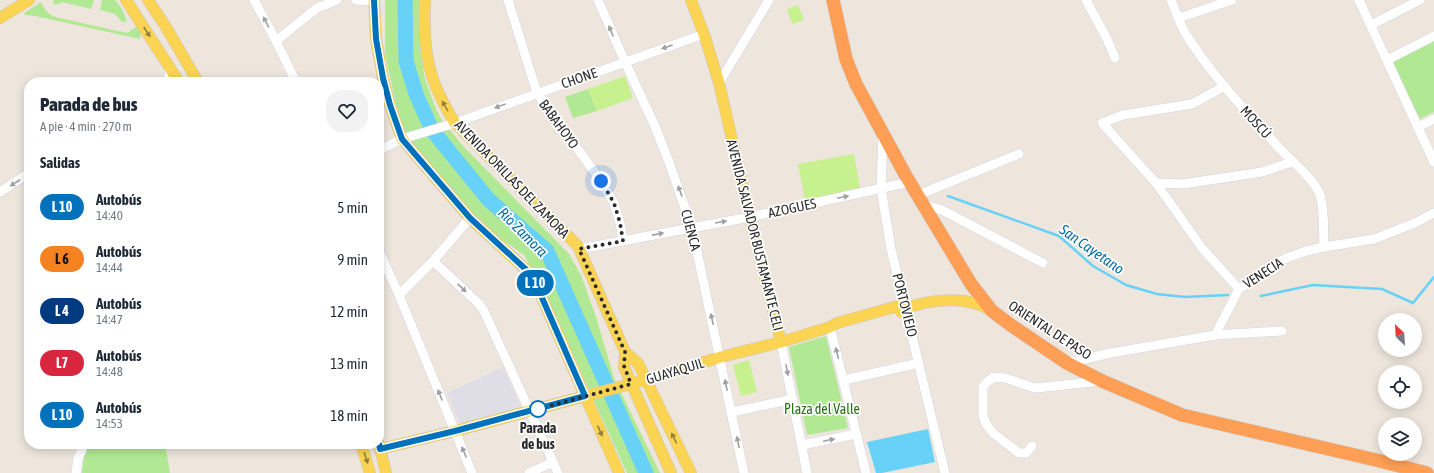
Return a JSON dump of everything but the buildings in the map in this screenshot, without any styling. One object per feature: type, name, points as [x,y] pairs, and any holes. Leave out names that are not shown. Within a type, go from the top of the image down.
[{"type":"highway","name":"ORIENTAL DE PASO","points":[[833,0],[846,59],[856,84],[910,182],[971,284],[992,311],[1067,363],[1102,381],[1182,415],[1427,473]]},
{"type":"main road","points":[[0,18],[29,0]]},
{"type":"main road","points":[[126,0],[176,77]]},
{"type":"main road","points":[[148,0],[166,27],[195,77]]},
{"type":"main road","points":[[374,0],[376,39],[383,77]]},
{"type":"main road","name":"AVENIDA ORILLAS DEL ZAMORA","points":[[425,0],[424,32],[428,63],[436,88],[443,103],[455,123],[578,246],[625,352],[638,363],[691,473]]},
{"type":"main road","name":"AVENIDA SALVADOR BUSTAMANTE CELI","points":[[691,0],[704,34],[718,83],[781,342]]},
{"type":"main road","points":[[384,82],[390,105],[402,139],[470,218],[532,275],[619,473]]},
{"type":"main road","name":"GUAYAQUIL","points":[[384,445],[455,431],[646,380],[721,357],[781,342],[830,327],[838,328],[900,313],[905,309],[932,302],[949,300],[978,304],[992,311]]},
{"type":"main road","name":"AVENIDA ORILLAS DEL ZAMORA","points":[[625,352],[624,366],[671,473]]},
{"type":"main road","points":[[363,449],[370,473]]},
{"type":"main road","points":[[380,449],[386,473]]},
{"type":"street","points":[[154,0],[166,27]]},
{"type":"street","points":[[254,0],[294,77]]},
{"type":"street","points":[[276,41],[317,8],[337,0]]},
{"type":"street","points":[[356,0],[374,0]]},
{"type":"street","name":"BABAHOYO","points":[[508,0],[537,93],[601,181],[614,203],[620,223],[623,241]]},
{"type":"street","name":"CUENCA","points":[[598,0],[654,124],[692,228],[721,357],[744,473]]},
{"type":"street","points":[[718,83],[769,0]]},
{"type":"street","name":"MOSCÚ","points":[[1171,0],[1188,37],[1225,86],[1292,162],[1314,184],[1320,194],[1322,205],[1324,246]]},
{"type":"street","points":[[1178,18],[1232,0]]},
{"type":"street","points":[[1359,0],[1434,162]]},
{"type":"street","points":[[1370,25],[1420,0]]},
{"type":"street","points":[[1090,1],[1115,58]]},
{"type":"street","name":"CHONE","points":[[384,148],[402,139],[455,123],[704,34]]},
{"type":"street","points":[[1387,60],[1434,36]]},
{"type":"street","points":[[168,63],[170,75],[169,77]]},
{"type":"street","points":[[1225,86],[1192,104],[1123,115],[1102,123],[1156,183],[1202,248],[1239,289]]},
{"type":"street","points":[[1418,127],[1434,119]]},
{"type":"street","name":"PORTOVIEJO","points":[[883,135],[881,188],[891,249],[905,309],[920,363],[945,473]]},
{"type":"street","points":[[921,199],[1019,154]]},
{"type":"street","points":[[1156,183],[1183,184],[1262,172],[1292,162]]},
{"type":"street","points":[[0,192],[24,176]]},
{"type":"street","name":"AZOGUES","points":[[579,249],[750,217],[910,182]]},
{"type":"street","points":[[921,199],[1043,263]]},
{"type":"street","name":"VENECIA","points":[[1215,335],[1239,289],[1284,258],[1324,246],[1374,239],[1415,223],[1434,213]]},
{"type":"street","points":[[399,295],[433,261],[470,218]]},
{"type":"street","points":[[433,261],[483,309],[558,473]]},
{"type":"street","points":[[384,262],[472,473]]},
{"type":"street","points":[[830,327],[866,473]]},
{"type":"street","points":[[1067,363],[1111,353],[1215,335],[1282,331]]},
{"type":"street","name":"AVENIDA SALVADOR BUSTAMANTE CELI","points":[[781,342],[807,473]]},
{"type":"street","points":[[844,380],[920,363]]},
{"type":"street","points":[[1032,446],[1026,453],[1019,453],[994,434],[986,424],[983,416],[983,387],[987,382],[994,377],[1004,378],[1035,388],[1102,381]]},
{"type":"street","points":[[732,412],[793,399]]},
{"type":"street","points":[[802,445],[856,434]]},
{"type":"street","points":[[76,473],[78,458],[82,449]]},
{"type":"street","points":[[529,473],[553,462]]},
{"type":"shaded area","points":[[503,367],[521,407],[460,424],[447,393]]},
{"type":"green space","points":[[53,0],[94,0],[91,9],[62,2],[55,5]]},
{"type":"green space","points":[[102,0],[115,0],[122,9],[127,21],[122,22],[115,14],[100,10]]},
{"type":"green space","points":[[385,0],[420,0],[420,49],[425,79],[436,109],[443,122],[465,148],[569,254],[581,275],[596,317],[614,378],[660,473],[627,473],[550,303],[524,255],[478,222],[427,171],[401,128],[385,53]]},
{"type":"green space","points":[[41,2],[46,11],[55,17],[127,33],[137,26],[141,31],[140,39],[25,15],[24,13]]},
{"type":"green space","points":[[798,5],[804,20],[792,24],[787,9]]},
{"type":"green space","points":[[1434,41],[1434,112],[1420,119],[1393,62]]},
{"type":"green space","points":[[625,76],[633,98],[597,111],[588,89]]},
{"type":"green space","points":[[588,89],[597,111],[573,118],[565,97]]},
{"type":"green space","points":[[854,154],[860,188],[805,200],[798,164]]},
{"type":"green space","name":"Plaza del Valle","points":[[826,336],[848,428],[807,435],[789,347]]},
{"type":"green space","points":[[749,360],[757,392],[741,396],[733,365]]},
{"type":"green space","points":[[85,449],[166,449],[170,473],[82,473]]},
{"type":"water","points":[[928,429],[935,462],[876,473],[867,442]]},
{"type":"waterway","name":"Río Zamora","points":[[405,0],[406,61],[416,94],[432,130],[488,199],[547,251],[646,473]]},
{"type":"waterway","name":"San Cayetano","points":[[948,196],[1059,236],[1093,266],[1126,285],[1157,294],[1185,297],[1228,295]]},
{"type":"waterway","name":"San Cayetano","points":[[1261,296],[1313,285],[1382,289],[1413,303],[1434,277]]},
{"type":"bus line","points":[[374,0],[376,39],[383,77]]},
{"type":"bus line","points":[[384,82],[390,105],[402,139],[470,218],[532,275],[585,396],[455,431],[384,448]]},
{"type":"place","name":"Parada de bus","points":[[538,409]]},
{"type":"route","points":[[538,409],[631,384],[624,366],[625,352],[579,249],[623,241],[620,223],[614,203],[601,181]]}]
